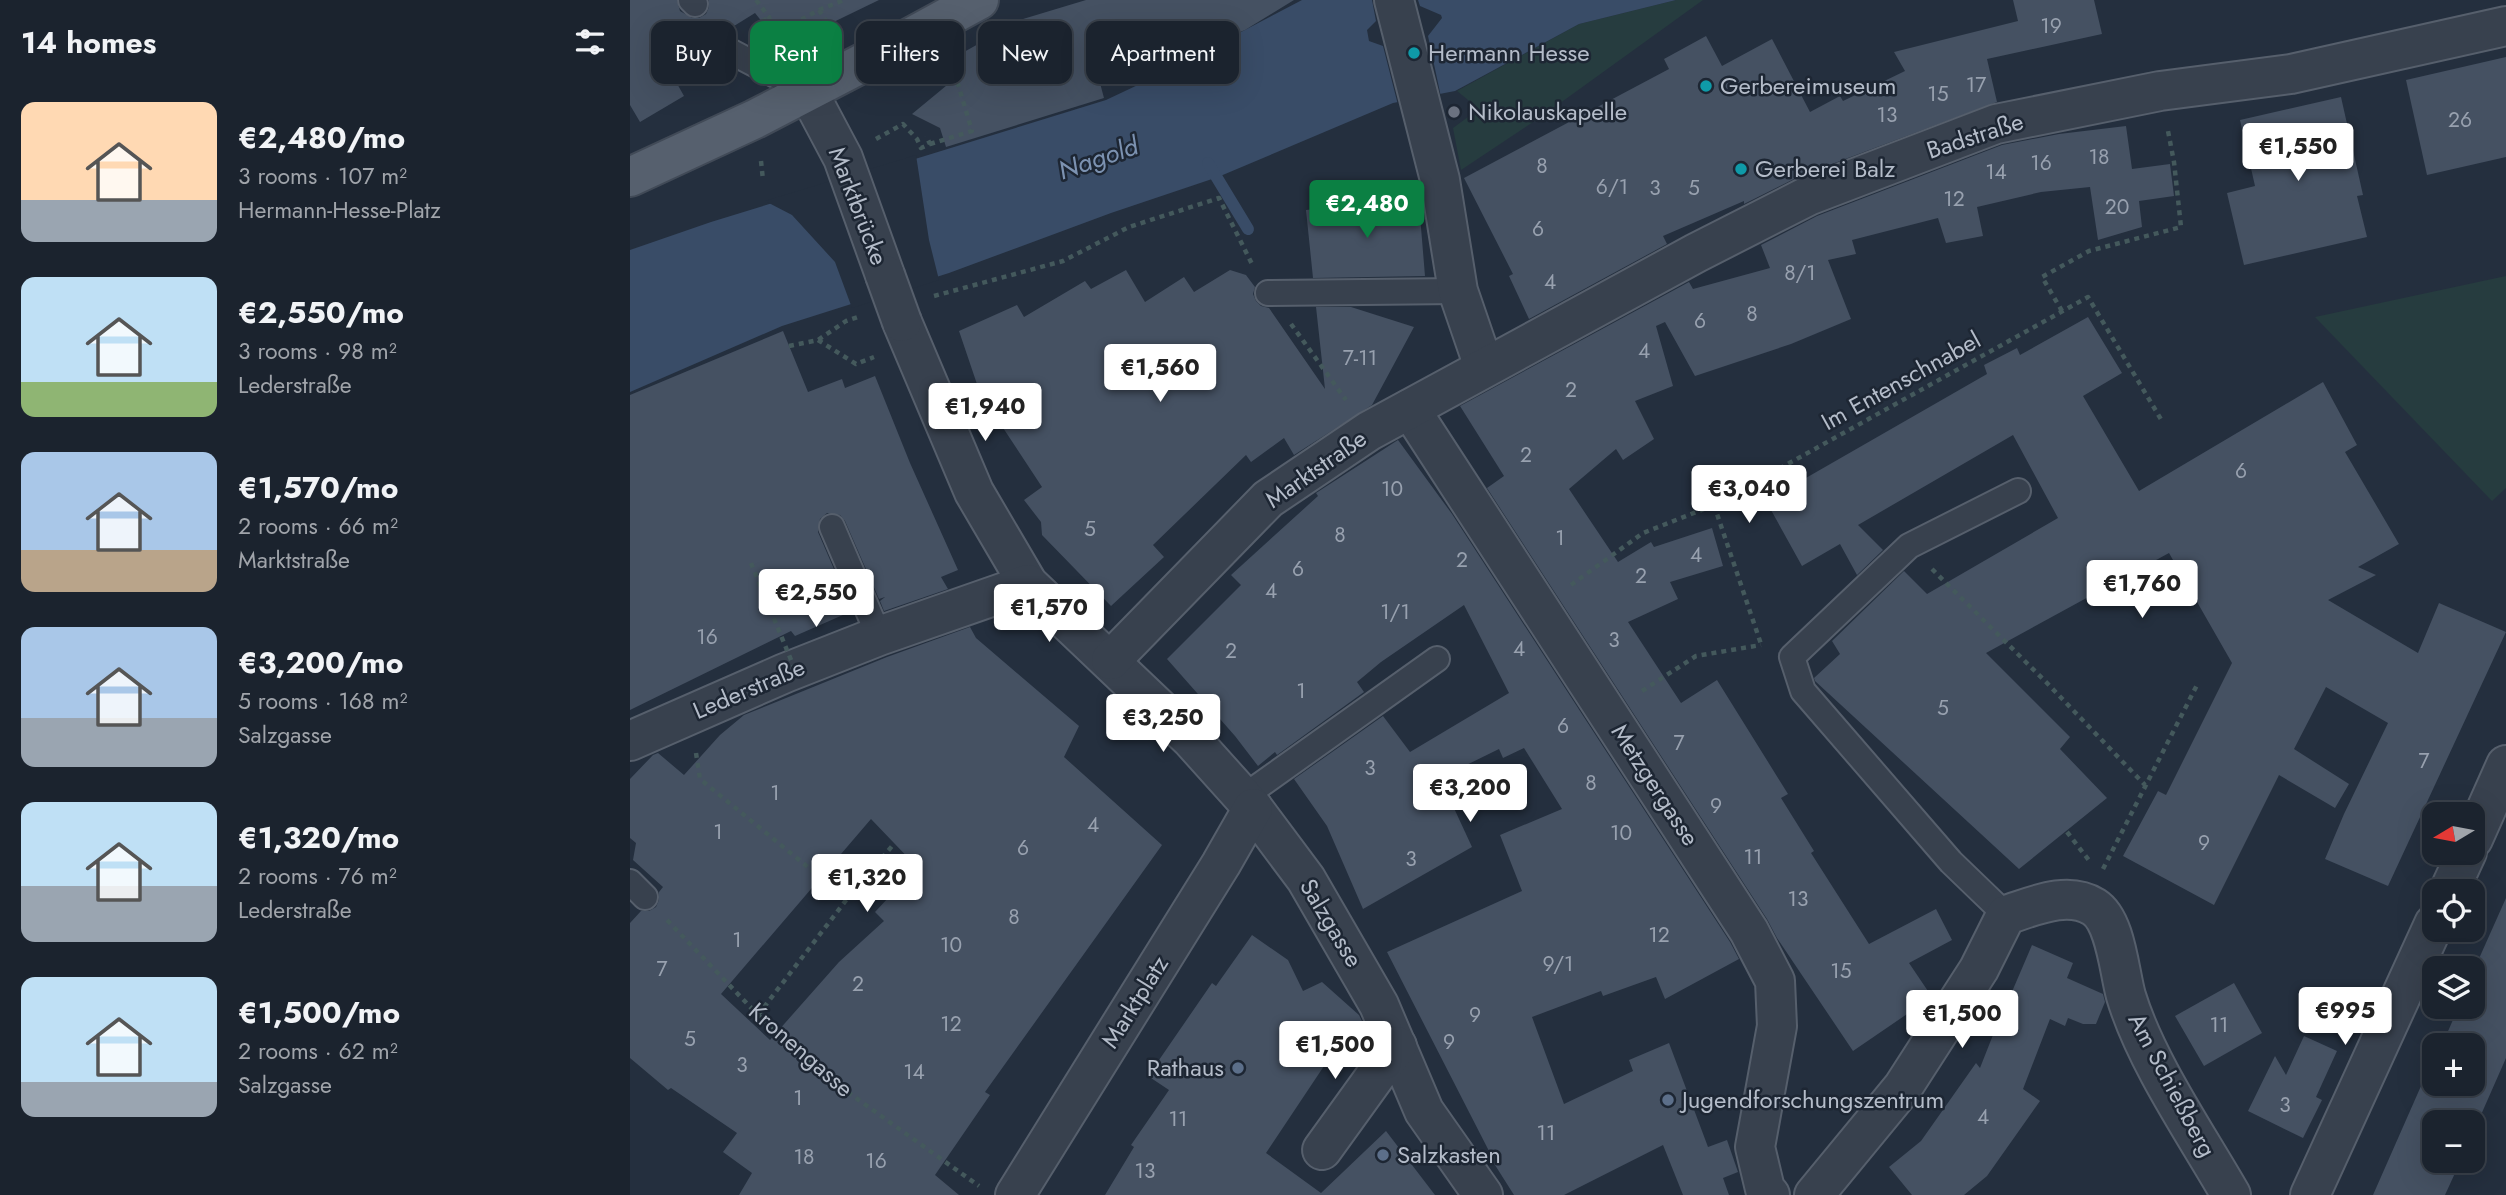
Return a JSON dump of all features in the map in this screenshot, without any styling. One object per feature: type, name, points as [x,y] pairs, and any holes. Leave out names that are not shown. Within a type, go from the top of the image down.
[{"type":"main road","points":[[630,177],[808,92],[978,0]]},
{"type":"street","points":[[1394,0],[1440,180],[1458,291],[1484,367]]},
{"type":"street","name":"Badstraße","points":[[1484,367],[1696,253],[1808,197],[1996,124],[2160,91],[2291,74],[2506,26]]},
{"type":"street","name":"Marktbrücke","points":[[808,92],[913,311],[974,492],[1028,584]]},
{"type":"street","name":"Marktstraße","points":[[1111,660],[1268,499],[1369,431],[1484,367]]},
{"type":"street","name":"Metzgergasse","points":[[1410,409],[1749,930],[1775,981],[1777,1026],[1755,1147],[1765,1189],[1770,1195]]},
{"type":"street","points":[[1028,584],[1111,660],[1191,739],[1247,803]]},
{"type":"street","name":"Lederstraße","points":[[630,741],[879,636],[1028,584]]},
{"type":"street","points":[[2485,812],[2506,765]]},
{"type":"street","name":"Salzgasse","points":[[1247,803],[1306,879],[1379,1005],[1424,1111],[1483,1195]]},
{"type":"street","name":"Marktplatz","points":[[998,1191],[1221,864],[1247,803]]},
{"type":"street","points":[[1814,1195],[1903,1087],[1979,969],[2006,915],[2054,900],[2076,901],[2097,891]]},
{"type":"street","name":"Am Schießberg","points":[[2097,891],[2108,921],[2126,997],[2146,1048],[2231,1195]]},
{"type":"street","points":[[2310,1195],[2426,942]]},
{"type":"street","points":[[1322,1150],[1397,1046]]},
{"type":"lane","points":[[736,54],[808,92]]},
{"type":"lane","points":[[1268,293],[1458,291]]},
{"type":"lane","points":[[2006,915],[1951,862],[1803,691],[1793,657],[1909,546],[2018,491]]},
{"type":"lane","points":[[831,527],[879,636]]},
{"type":"lane","points":[[1247,803],[1437,659]]},
{"type":"path","points":[[756,0],[769,18],[774,34],[844,0]]},
{"type":"path","points":[[819,10],[824,21]]},
{"type":"path","points":[[917,139],[921,148],[972,131],[958,84]]},
{"type":"path","points":[[926,136],[930,144]]},
{"type":"path","points":[[2062,311],[2042,277],[2089,251],[2181,227],[2174,162]]},
{"type":"path","points":[[913,311],[1063,261],[1129,227],[1219,198],[1268,293],[1369,431]]},
{"type":"path","name":"Im Entenschnabel","points":[[1539,608],[1643,533],[1714,505],[2088,298],[2162,421]]},
{"type":"path","points":[[789,346],[818,340],[846,321],[859,317]]},
{"type":"path","points":[[818,340],[856,364]]},
{"type":"path","points":[[1609,713],[1696,656],[1763,648],[1714,505]]},
{"type":"path","points":[[1909,546],[2046,681],[2145,785]]},
{"type":"path","points":[[751,563],[797,671]]},
{"type":"path","points":[[2097,891],[2145,785],[2197,685]]},
{"type":"path","points":[[694,749],[699,759],[700,779],[847,899]]},
{"type":"path","points":[[2067,832],[2097,891]]},
{"type":"path","points":[[758,1015],[847,899],[893,845]]},
{"type":"path","name":"Kronengasse","points":[[637,889],[758,1015],[821,1073],[998,1191]]},
{"type":"green space","points":[[1676,0],[1703,0],[1545,114],[1461,170],[1453,128],[1468,117],[1473,104],[1457,91],[1579,24]]},
{"type":"green space","points":[[2506,276],[2506,488],[2492,501],[2315,317]]},
{"type":"water","name":"Nagold","points":[[1302,0],[1676,0],[1579,24],[1455,91],[1393,103],[1218,177],[949,273],[782,326],[630,392],[630,250],[711,222],[1106,100],[1140,84],[1239,84],[1239,33]]},
{"type":"pier","points":[[1372,0],[1418,0],[1420,6],[1441,15],[1442,18],[1428,36],[1441,97],[1398,105],[1383,46],[1369,41],[1367,30],[1376,21]]},
{"type":"pier","points":[[916,155],[929,240],[939,280],[852,308],[835,262],[792,215],[765,201]]},
{"type":"building","points":[[630,0],[677,0],[680,11],[692,18],[699,18],[706,14],[709,0],[879,0],[836,21],[761,21],[755,13],[736,25],[736,21],[651,21],[651,84],[677,84],[684,96],[640,122],[630,105]]},
{"type":"building","points":[[1086,0],[1294,0],[1239,32],[1239,21],[1086,21],[1086,84],[1100,84],[1104,98],[946,147],[940,128],[912,114],[948,84],[964,84],[964,52],[978,44],[978,84],[1072,84],[1072,21],[1019,21]]},
{"type":"building","points":[[2013,0],[2094,0],[2102,34],[1987,59],[1997,102],[1800,176],[1744,204],[1744,201],[1663,236],[1667,244],[1529,319],[1509,276],[1513,274],[1464,178],[1669,69],[1664,59],[1706,36],[1722,66],[1772,39],[1810,112],[1840,96],[1843,101],[1905,71],[1894,52],[2018,21]]},
{"type":"building","points":[[2506,57],[2506,157],[2427,175],[2406,80]]},
{"type":"building","points":[[2341,97],[2363,195],[2357,196],[2367,237],[2244,265],[2227,193],[2255,186],[2240,120]]},
{"type":"building","points":[[2126,126],[2132,169],[2170,164],[2174,196],[2139,201],[2142,227],[2098,240],[2090,187],[2041,192],[1977,207],[1983,236],[1946,243],[1938,218],[1852,240],[1856,254],[1828,260],[1851,319],[1791,344],[1695,376],[1665,322],[1656,326],[1673,386],[1635,401],[1654,439],[1623,460],[1616,449],[1569,489],[1618,562],[1651,542],[1654,547],[1712,528],[1723,566],[1670,582],[1678,599],[1628,622],[1681,703],[1717,680],[1788,794],[1781,798],[1814,851],[1811,853],[1869,944],[1936,909],[1952,940],[1909,963],[1932,997],[1853,1051],[1777,938],[1487,488],[1504,476],[1460,406],[1689,282],[1693,289],[1770,268],[1761,245],[1817,216],[2002,145],[2059,134]]},
{"type":"building","points":[[1417,198],[1413,206],[1419,203],[1425,276],[1313,278],[1306,210]]},
{"type":"building","points":[[1126,270],[1145,302],[1184,277],[1194,292],[1230,270],[1246,275],[1255,287],[1253,294],[1256,301],[1269,308],[1325,389],[1316,307],[1351,307],[1414,327],[1372,405],[1294,455],[1284,438],[1251,462],[1246,455],[1153,545],[1164,557],[1111,606],[1042,535],[1041,522],[1024,500],[1042,487],[980,393],[959,331],[1017,305],[1024,317],[1085,281],[1091,289]]},
{"type":"building","points":[[2088,317],[2122,373],[2083,396],[2139,491],[2323,382],[2357,445],[2345,452],[2399,544],[2358,567],[2376,575],[2328,600],[2418,653],[2439,603],[2506,632],[2427,802],[2422,802],[2422,813],[2388,886],[2325,859],[2388,723],[2326,687],[2294,749],[2349,784],[2335,808],[2279,775],[2214,905],[2123,856],[2158,791],[2166,795],[2232,663],[2169,553],[1986,653],[2070,737],[2060,749],[2107,798],[2019,869],[1815,681],[1814,678],[1840,654],[1832,641],[1904,571],[1927,594],[2058,518],[2013,435],[1858,525],[1883,550],[1857,575],[1840,544],[1802,566],[1766,501],[1987,374],[1984,365],[2017,348],[2020,355]]},
{"type":"building","points":[[783,331],[808,392],[842,379],[845,388],[875,376],[958,570],[941,577],[948,589],[884,611],[880,601],[885,597],[879,599],[845,521],[840,515],[827,513],[820,519],[818,532],[852,611],[795,636],[791,631],[630,710],[630,395]]},
{"type":"building","points":[[1398,440],[1452,514],[1739,959],[1665,999],[1656,977],[1603,996],[1601,991],[1532,1017],[1564,1104],[1633,1071],[1629,1060],[1669,1043],[1708,1147],[1727,1140],[1738,1172],[1723,1178],[1729,1195],[1683,1195],[1663,1145],[1564,1195],[1514,1195],[1488,1154],[1490,1153],[1387,952],[1522,891],[1500,835],[1562,809],[1524,748],[1503,758],[1499,749],[1440,778],[1472,847],[1363,909],[1327,826],[1294,779],[1383,716],[1410,752],[1509,693],[1464,605],[1381,662],[1357,682],[1364,692],[1258,766],[1167,659],[1241,585],[1231,575],[1318,496],[1316,493]]},
{"type":"building","points":[[970,627],[976,638],[1079,726],[1064,757],[1162,845],[985,1092],[990,1095],[935,1175],[959,1195],[739,1195],[752,1173],[723,1152],[737,1133],[671,1088],[668,1090],[630,1058],[630,923],[641,911],[656,907],[659,892],[663,887],[633,860],[636,843],[630,838],[630,779],[658,753],[684,775],[720,735],[744,715],[887,657]],"holes":[[[871,819],[917,867],[875,912],[884,921],[839,962],[770,1040],[721,994]]]},
{"type":"building","points":[[2506,898],[2506,1058],[2483,1110],[2422,1110],[2422,1173],[2455,1173],[2445,1195],[2373,1195],[2421,1086],[2422,1096],[2485,1096],[2485,1033],[2447,1033],[2453,1019],[2485,1019],[2485,956],[2480,956]]},
{"type":"building","points":[[1252,935],[1288,960],[1303,991],[1322,982],[1359,1015],[1363,1023],[1336,1062],[1330,1057],[1266,1153],[1321,1193],[1386,1131],[1435,1195],[1105,1195],[1134,1147],[1131,1145],[1169,1090],[1148,1076],[1212,983],[1216,986]]},
{"type":"building","points":[[2032,945],[2073,963],[2067,978],[2103,994],[2105,1002],[2096,1024],[2083,1024],[2068,1018],[2065,1026],[2050,1019],[2023,1089],[2040,1101],[1987,1176],[1964,1195],[1912,1195],[1889,1167],[1921,1141],[1976,1063],[1980,1068]]},
{"type":"building","points":[[2234,983],[2262,1033],[2204,1066],[2175,1016]]},
{"type":"building","points":[[2304,1036],[2337,1051],[2316,1097],[2322,1100],[2303,1138],[2248,1111],[2275,1056],[2286,1075]]},
{"type":"waterway","points":[[1208,163],[1248,229]]},
{"type":"place","name":"Hermann Hesse","points":[[1414,53]]},
{"type":"place","name":"Gerbereimuseum","points":[[1706,86]]},
{"type":"place","name":"Nikolauskapelle","points":[[1454,112]]},
{"type":"place","name":"Gerberei Balz","points":[[1741,169]]},
{"type":"place","name":"Rathaus","points":[[1238,1068]]},
{"type":"place","name":"Jugendforschungszentrum","points":[[1668,1100]]},
{"type":"place","name":"Salzkasten","points":[[1383,1155]]}]
